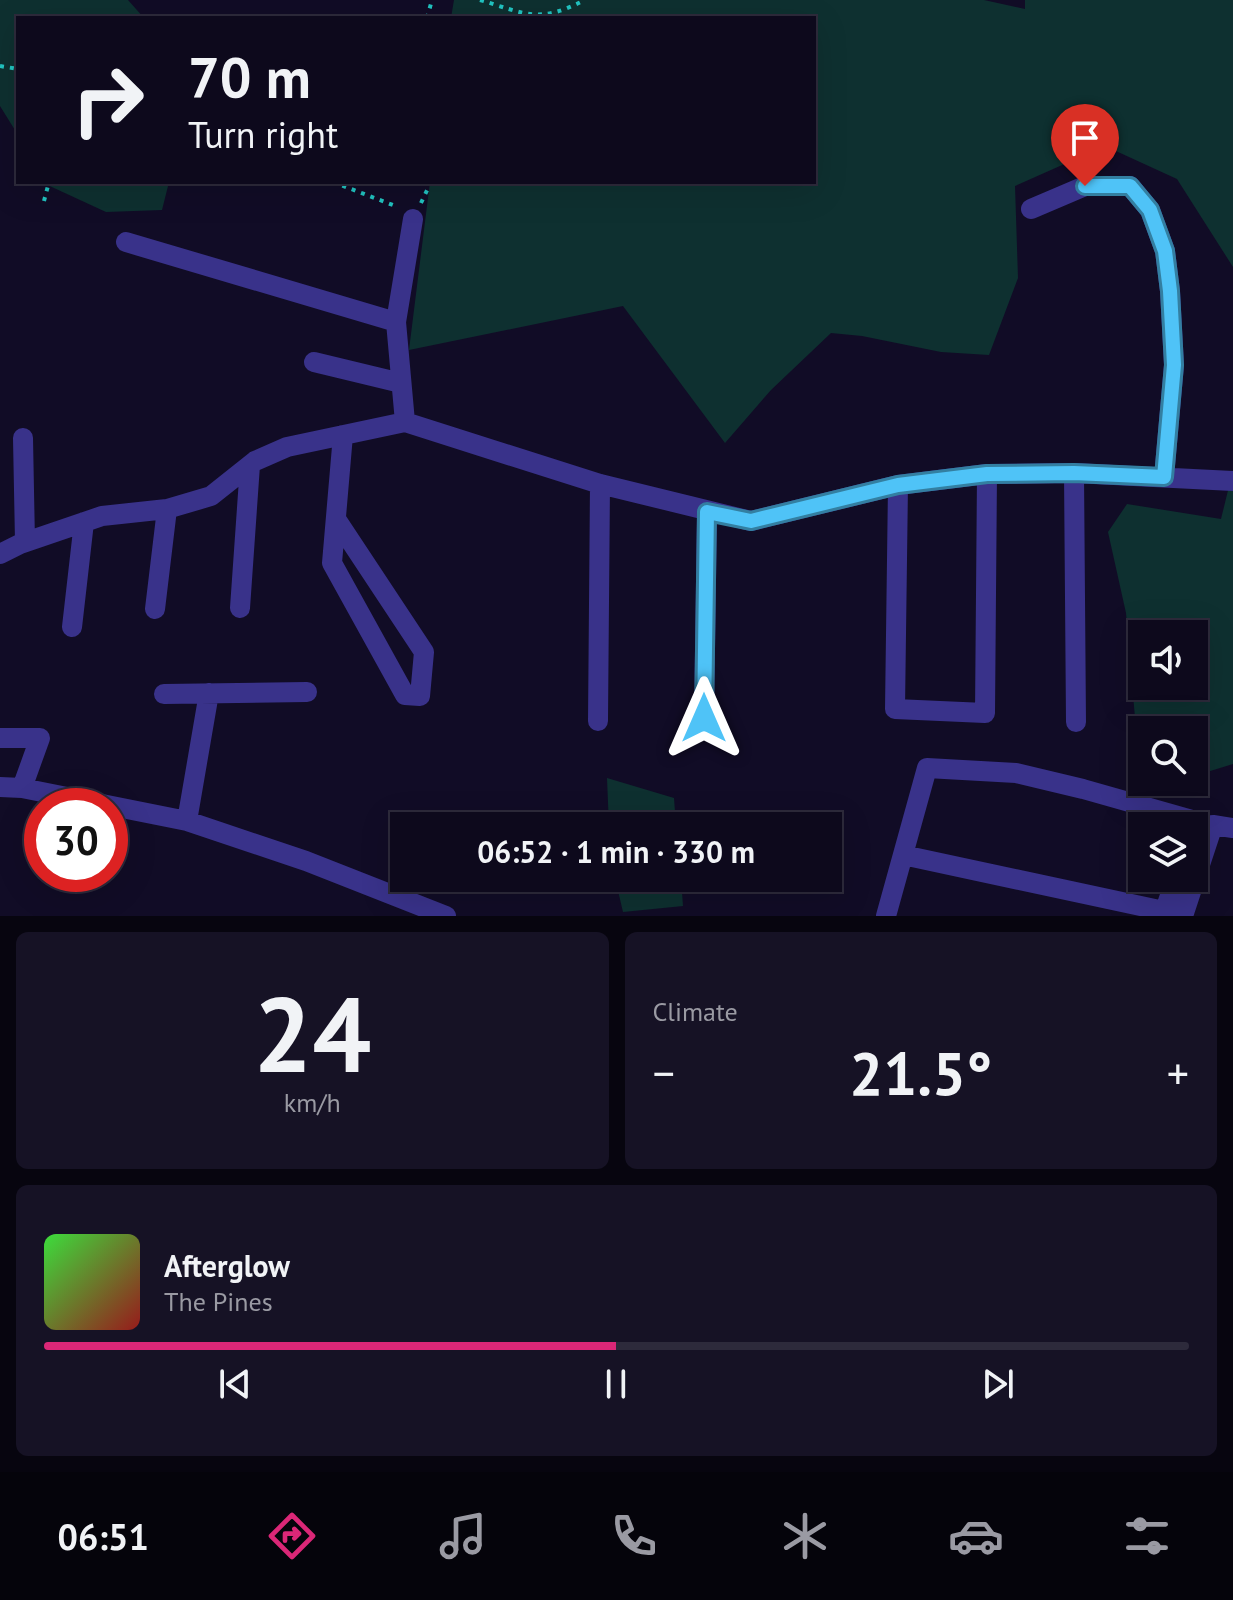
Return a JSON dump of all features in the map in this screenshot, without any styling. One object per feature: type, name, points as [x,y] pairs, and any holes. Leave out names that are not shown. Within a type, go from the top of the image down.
[{"type":"street","points":[[1031,209],[1085,186],[1130,186],[1150,210],[1165,251],[1174,365],[1164,477]]},
{"type":"street","points":[[405,422],[396,322],[413,219]]},
{"type":"street","points":[[126,242],[396,322]]},
{"type":"street","points":[[314,362],[401,383]]},
{"type":"street","points":[[0,554],[25,542],[102,516],[167,509],[211,496],[250,465],[287,447],[405,422],[600,484],[751,521],[898,485],[987,474],[1074,473],[1233,481]]},
{"type":"street","points":[[336,519],[424,652],[412,695],[332,563],[343,435]]},
{"type":"street","points":[[23,438],[25,542]]},
{"type":"street","points":[[240,608],[250,465]]},
{"type":"street","points":[[1074,473],[1076,722]]},
{"type":"street","points":[[898,485],[895,709],[985,713],[987,474]]},
{"type":"street","points":[[598,721],[600,484]]},
{"type":"street","points":[[155,609],[167,509]]},
{"type":"street","points":[[704,718],[707,512]]},
{"type":"street","points":[[72,627],[84,522]]},
{"type":"street","points":[[164,694],[307,692]]},
{"type":"street","points":[[187,821],[209,693]]},
{"type":"street","points":[[0,738],[40,738],[22,788]]},
{"type":"street","points":[[886,916],[927,768],[1016,773],[1164,812]]},
{"type":"street","points":[[0,787],[22,788],[187,821],[306,861],[446,916]]},
{"type":"street","points":[[1170,914],[1213,825],[1233,828]]},
{"type":"street","points":[[903,855],[1170,914]]},
{"type":"street","points":[[1170,914],[1174,892]]},
{"type":"path","points":[[480,0],[531,15],[548,16],[585,0]]},
{"type":"path","points":[[44,201],[48,184]]},
{"type":"path","points":[[339,184],[395,204],[413,219]]},
{"type":"green space","points":[[0,0],[128,0],[142,16],[16,16],[16,132],[0,106]]},
{"type":"green space","points":[[454,0],[984,0],[1025,9],[1025,0],[1233,0],[1233,267],[1177,179],[1105,146],[1015,186],[1018,278],[989,355],[941,352],[831,333],[771,390],[725,443],[623,306],[409,350],[430,184],[816,184],[816,16],[451,16]]},
{"type":"green space","points":[[45,184],[168,184],[162,210],[106,212]]},
{"type":"green space","points":[[1233,470],[1233,764],[1208,772],[1208,716],[1135,716],[1133,700],[1208,700],[1208,620],[1128,620],[1128,636],[1126,613],[1108,532],[1127,504],[1221,519]]},
{"type":"green space","points":[[607,778],[674,798],[675,812],[608,812]]},
{"type":"green space","points":[[618,892],[682,892],[683,906],[623,912]]},
{"type":"route","points":[[704,718],[707,512],[751,521],[898,485],[987,474],[1074,473],[1164,477],[1174,365],[1165,251],[1150,210],[1130,186],[1085,186]]}]
